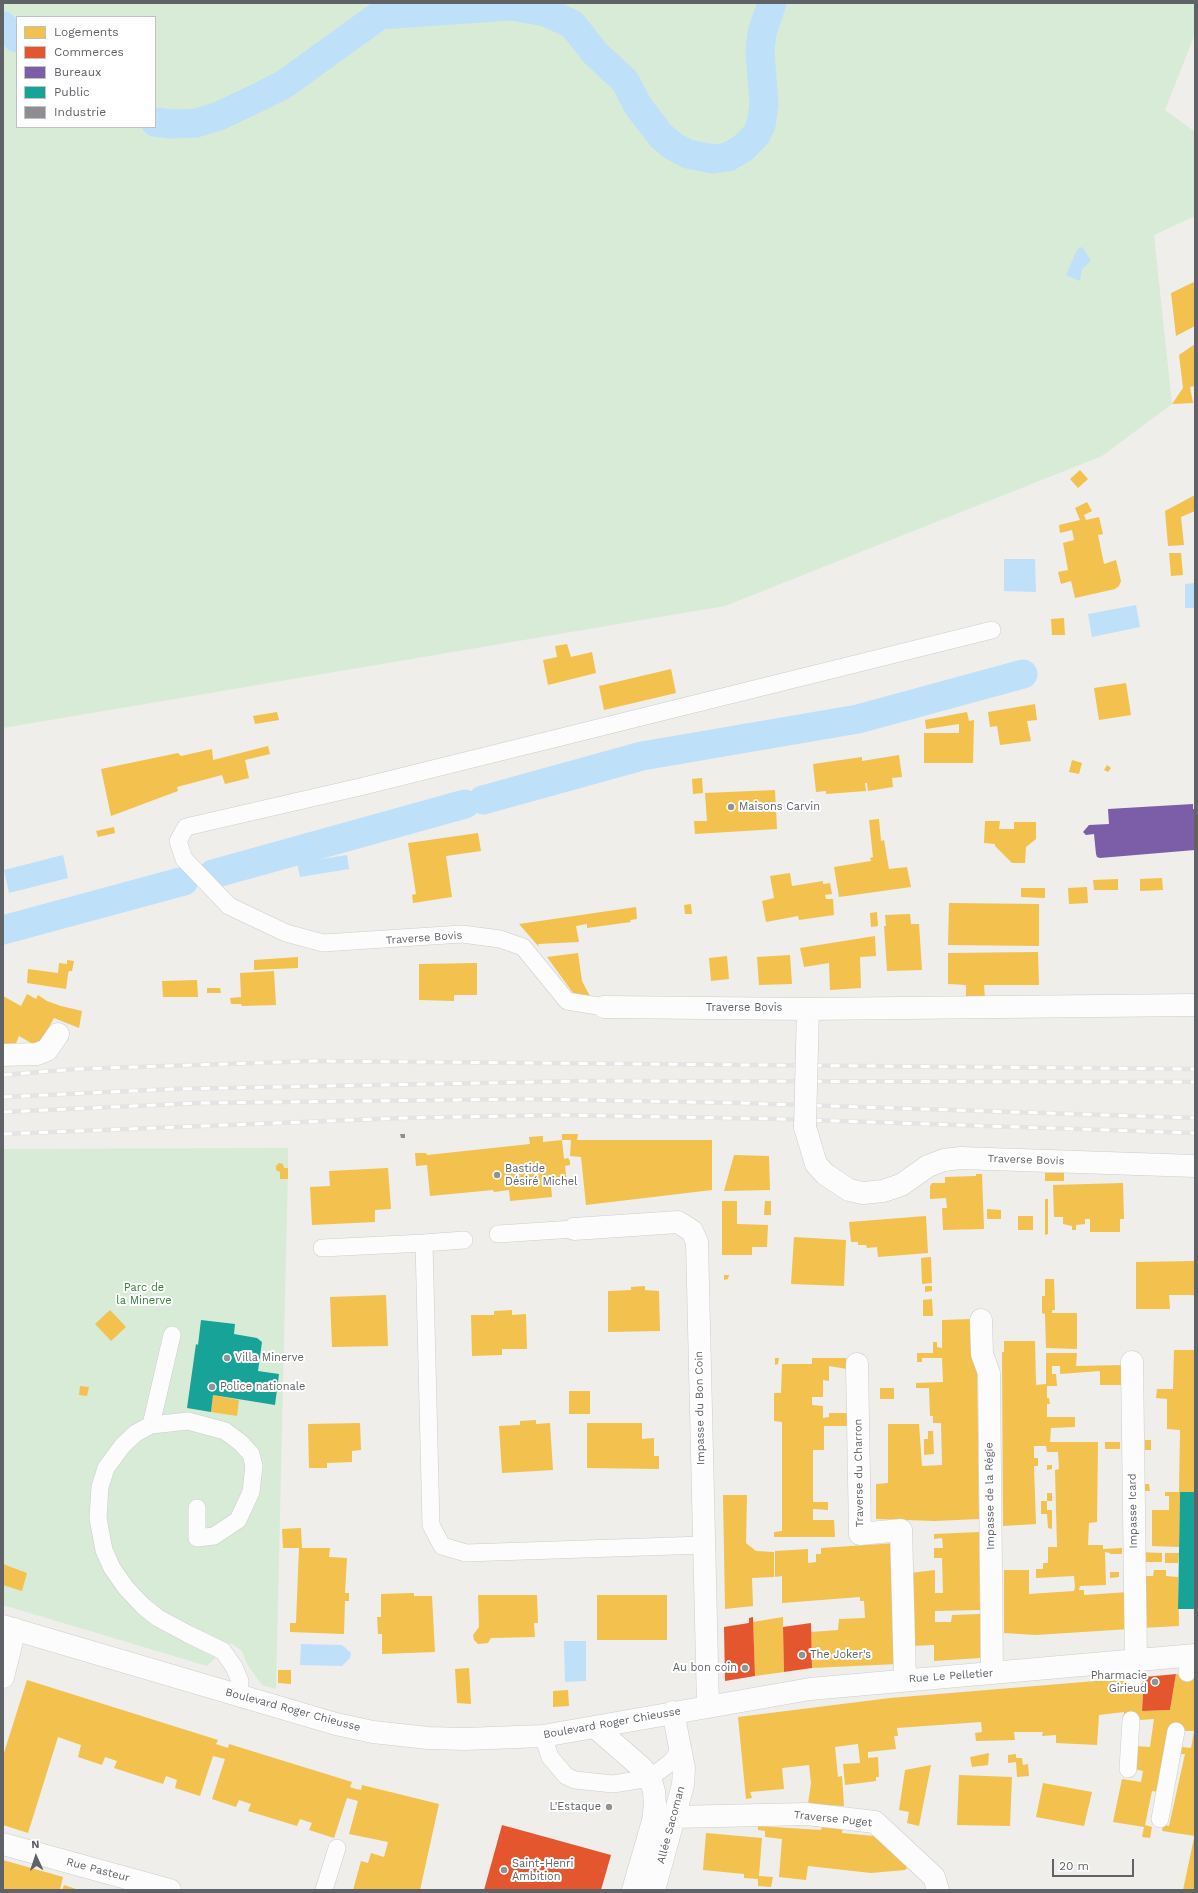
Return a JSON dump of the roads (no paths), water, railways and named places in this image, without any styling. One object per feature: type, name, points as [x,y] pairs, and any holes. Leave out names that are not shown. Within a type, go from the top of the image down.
[{"type":"street","name":"Traverse Bovis","points":[[604,1007],[808,1009],[1195,1005]]},
{"type":"street","name":"Traverse Bovis","points":[[808,1009],[805,1127],[816,1164],[825,1174],[848,1190],[863,1193],[883,1191],[901,1185],[928,1166],[944,1160],[961,1158],[1195,1166]]},
{"type":"street","points":[[3,1055],[37,1054],[47,1050],[58,1034]]},
{"type":"street","name":"Impasse du Bon Coin","points":[[574,1229],[678,1222],[692,1231],[696,1242],[708,1706]]},
{"type":"street","name":"Impasse de la Régie","points":[[981,1320],[982,1354],[989,1373],[992,1673]]},
{"type":"street","name":"Impasse Icard","points":[[1132,1362],[1135,1669]]},
{"type":"street","name":"Traverse du Charron","points":[[857,1364],[860,1534],[901,1530],[905,1679]]},
{"type":"street","points":[[3,1677],[9,1628]]},
{"type":"street","name":"Boulevard Roger Chieusse","points":[[9,1628],[238,1696],[336,1724],[373,1732],[428,1738],[465,1739],[543,1736],[708,1706]]},
{"type":"street","name":"Rue Le Pelletier","points":[[708,1706],[810,1689],[905,1679],[992,1673],[1135,1669],[1191,1661]]},
{"type":"street","name":"Allée Sacoman","points":[[654,1890],[683,1785],[684,1768],[673,1712]]},
{"type":"street","points":[[595,1727],[633,1760],[650,1778]]},
{"type":"street","name":"Allée Sacoman","points":[[633,1890],[655,1805],[650,1778]]},
{"type":"street","name":"Traverse Puget","points":[[674,1817],[807,1814],[875,1822],[934,1877],[938,1890]]},
{"type":"street","name":"Rue Pasteur","points":[[3,1844],[170,1890]]},
{"type":"lane","name":"Traverse Bovis","points":[[604,1007],[567,1001],[523,947],[500,938],[462,934],[323,943],[286,933],[229,906],[184,859],[178,841],[186,827],[372,784],[992,630]]},
{"type":"lane","points":[[498,1234],[574,1229]]},
{"type":"lane","points":[[322,1248],[464,1240]]},
{"type":"lane","points":[[424,1243],[430,1525],[442,1546],[466,1553],[703,1544]]},
{"type":"lane","points":[[151,1425],[172,1335]]},
{"type":"lane","points":[[197,1508],[197,1538],[214,1536],[238,1520],[251,1492],[254,1466],[251,1454],[241,1443],[225,1432],[188,1422],[151,1425],[136,1433],[123,1445],[106,1468],[100,1487],[98,1518],[104,1550],[119,1578],[143,1606],[158,1618],[223,1651],[234,1667],[240,1681],[238,1696]]},
{"type":"lane","points":[[1128,1769],[1131,1720]]},
{"type":"lane","points":[[1160,1819],[1176,1731]]},
{"type":"lane","points":[[543,1736],[550,1757],[566,1776],[575,1780],[612,1784],[650,1778],[671,1762],[681,1749]]},
{"type":"lane","points":[[324,1890],[337,1848]]},
{"type":"water","points":[[1080,247],[1083,248],[1091,261],[1082,269],[1080,281],[1066,275],[1077,250]]},
{"type":"water","points":[[1004,559],[1035,559],[1036,592],[1004,591]]},
{"type":"water","points":[[1195,583],[1195,608],[1185,608],[1185,584]]},
{"type":"water","points":[[1136,605],[1140,627],[1092,637],[1088,614]]},
{"type":"water","points":[[63,855],[68,878],[9,893],[4,870]]},
{"type":"water","points":[[347,855],[349,869],[300,877],[297,863]]},
{"type":"water","points":[[564,1641],[586,1641],[586,1681],[565,1682]]},
{"type":"water","points":[[301,1644],[342,1645],[351,1653],[350,1658],[342,1666],[300,1665]]},
{"type":"waterway","points":[[156,122],[172,124],[196,123],[219,116],[257,98],[283,85],[380,15],[511,6],[546,12],[572,24],[595,53],[625,81],[638,106],[661,136],[673,146],[688,154],[713,159],[728,157],[743,148],[756,135],[761,125],[764,104],[760,51],[762,33],[772,3]]},
{"type":"waterway","points":[[3,26],[16,37]]},
{"type":"waterway","points":[[483,800],[642,756],[858,719],[1023,674]]},
{"type":"waterway","points":[[213,874],[465,804]]},
{"type":"waterway","points":[[3,930],[184,881]]},
{"type":"railway","points":[[3,1075],[77,1069],[313,1061],[1195,1069]]},
{"type":"railway","points":[[3,1097],[173,1089],[584,1081],[1195,1082]]},
{"type":"railway","points":[[3,1112],[200,1103],[529,1099],[739,1103],[1195,1118]]},
{"type":"railway","points":[[3,1134],[403,1118],[562,1115],[779,1119],[1195,1133]]},
{"type":"place","name":"Maisons Carvin","points":[[731,807]]},
{"type":"place","name":"Bastide Désiré Michel","points":[[497,1175]]},
{"type":"place","name":"Villa Minerve","points":[[227,1358]]},
{"type":"place","name":"Police nationale","points":[[212,1387]]},
{"type":"place","name":"The Joker's","points":[[802,1655]]},
{"type":"place","name":"Au bon coin","points":[[745,1668]]},
{"type":"place","name":"Pharmacie Girieud","points":[[1155,1682]]},
{"type":"place","name":"L'Estaque","points":[[609,1807]]},
{"type":"place","name":"Saint-Henri Ambition","points":[[504,1870]]},
{"type":"park label","name":"Parc de la Minerve","points":[[144,1294]]}]
